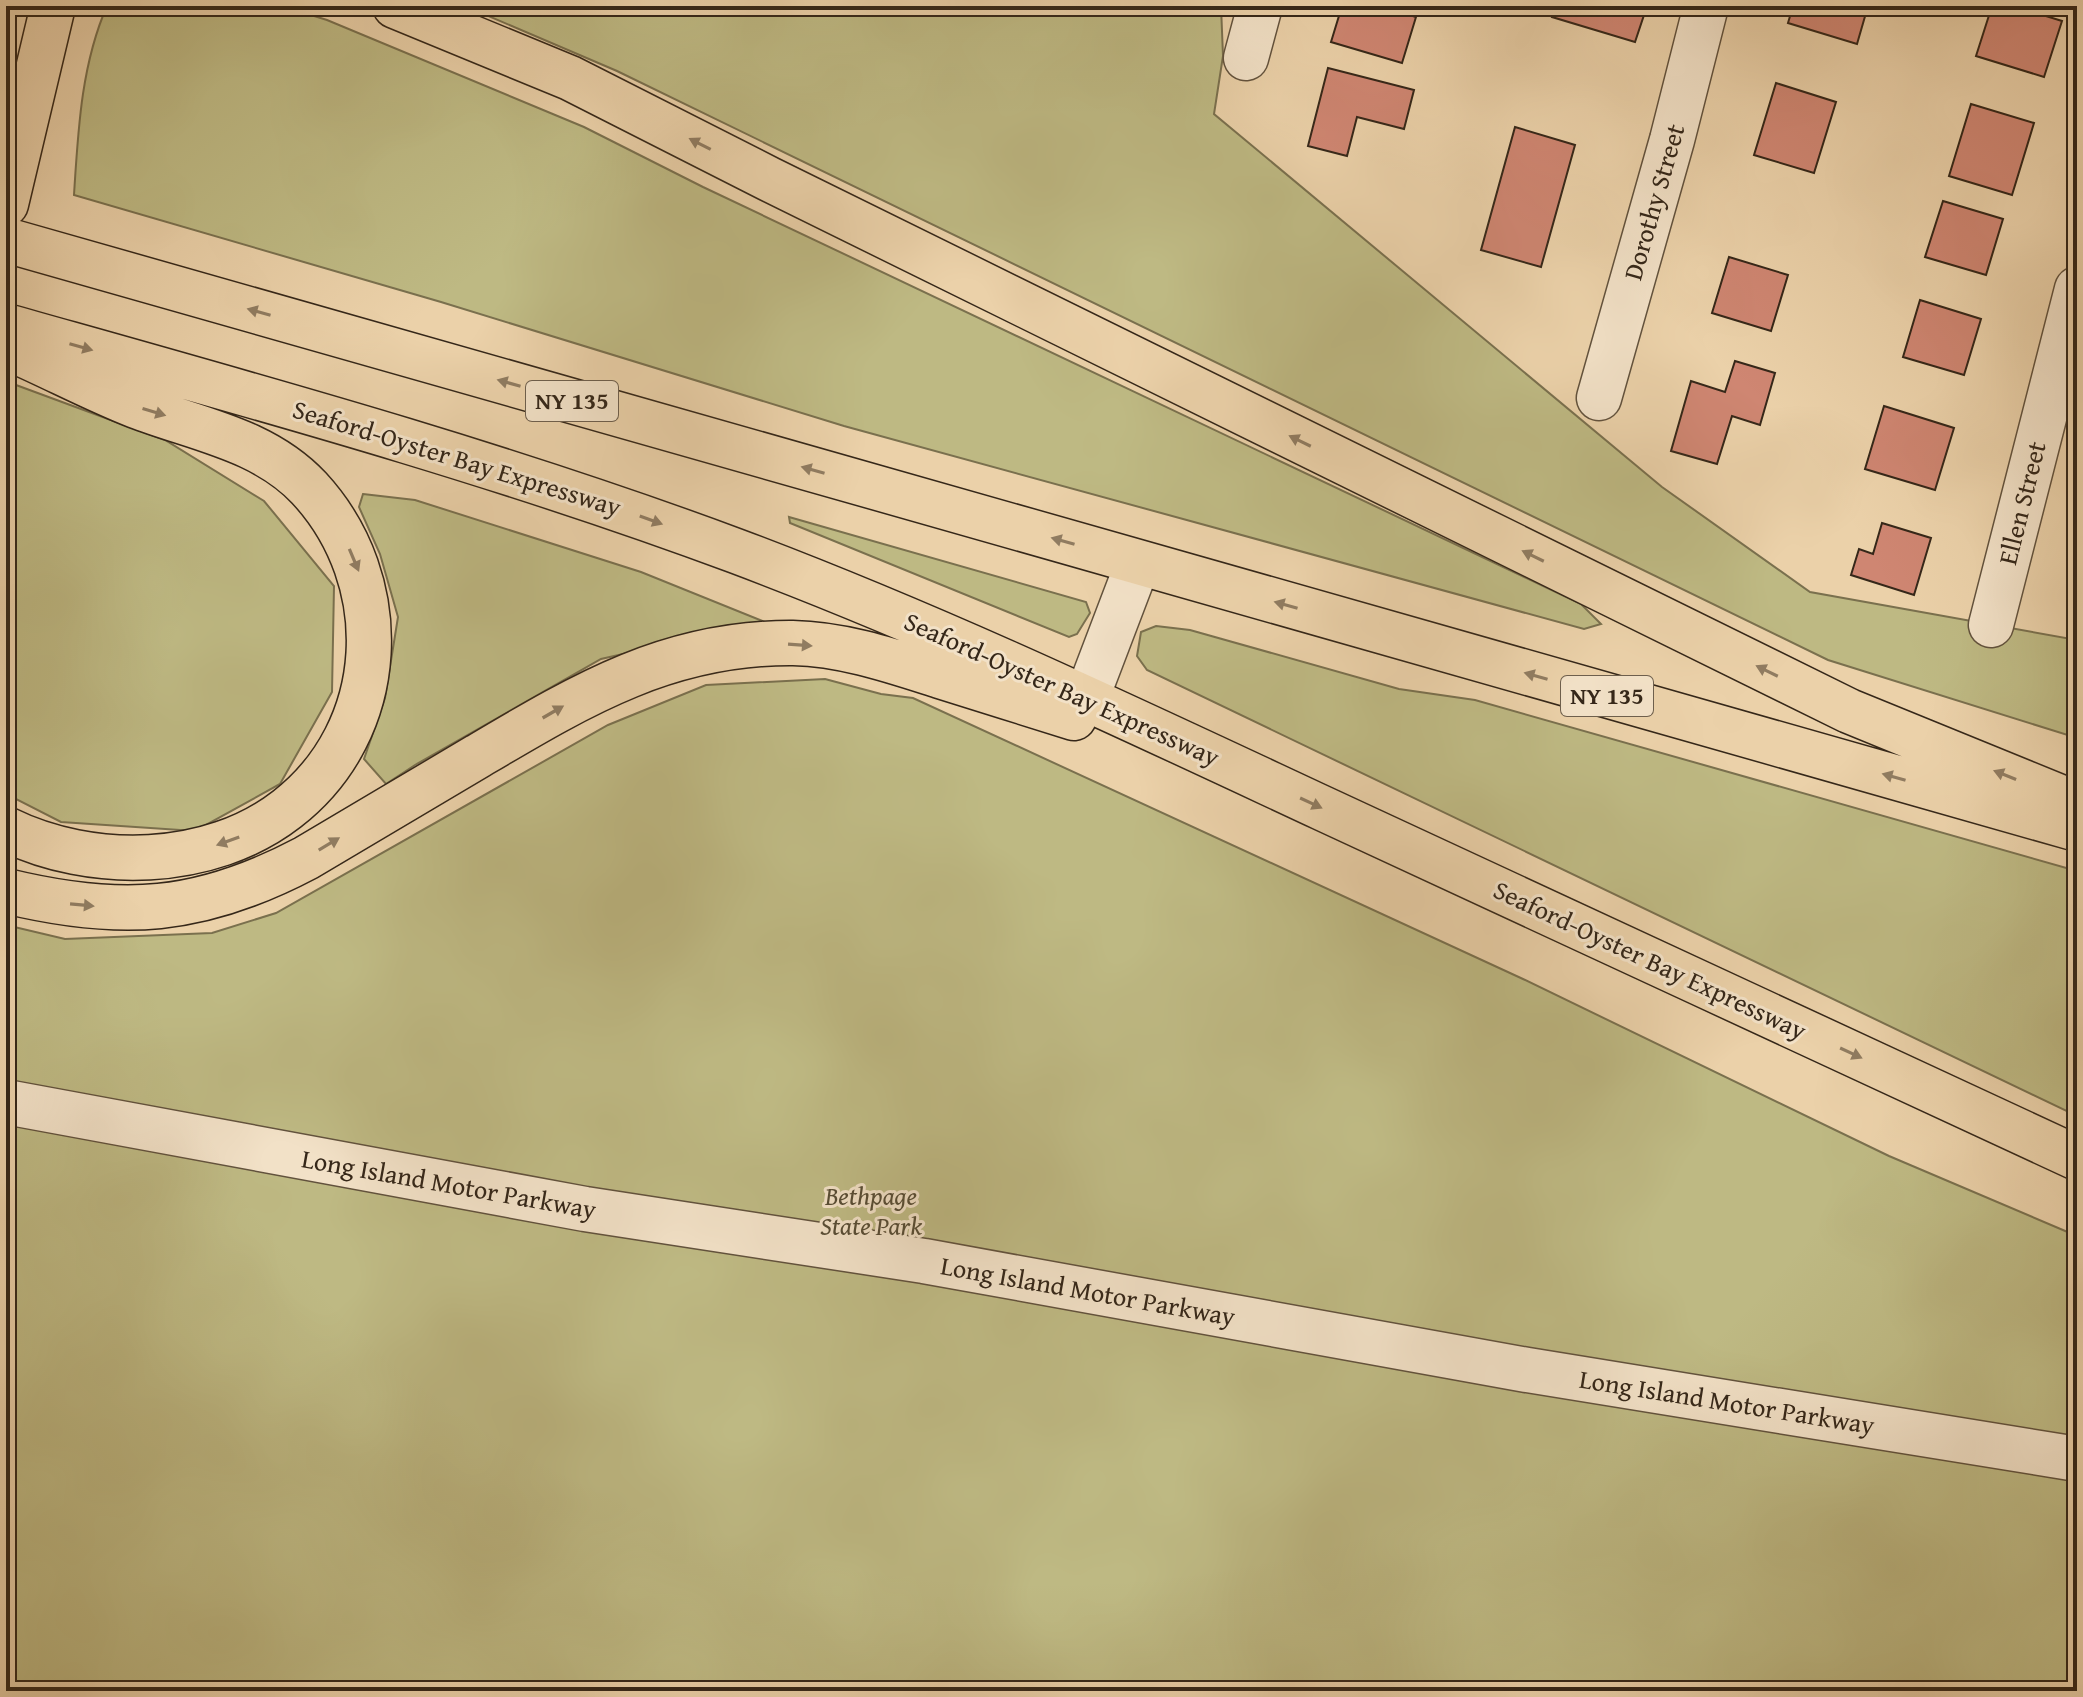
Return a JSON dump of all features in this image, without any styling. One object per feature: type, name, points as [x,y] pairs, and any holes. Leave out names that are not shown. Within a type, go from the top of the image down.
[{"type":"main road","points":[[6,204],[53,6]]},
{"type":"main road","points":[[395,6],[570,78],[1849,711],[2077,804]]},
{"type":"main road","name":"NY 135","points":[[6,240],[2077,829]]},
{"type":"main road","name":"Seaford-Oyster Bay Expressway","points":[[6,326],[288,405],[613,506],[863,601],[1087,697],[2077,1158]]},
{"type":"main road","points":[[6,347],[137,406],[225,435],[283,466],[308,486],[328,511],[344,539],[358,569],[371,635],[369,665],[362,696],[350,728],[332,760],[296,801],[260,827],[228,842],[188,853],[147,857],[106,856],[66,850],[31,841],[6,829]]},
{"type":"main road","points":[[6,891],[79,906],[118,907],[192,902],[232,892],[306,858],[571,701],[660,662],[749,646],[794,643],[839,648],[883,658],[1240,770]]},
{"type":"street","points":[[1246,58],[1260,6]]},
{"type":"street","name":"Dorothy Street","points":[[1599,398],[1672,140],[1706,6]]},
{"type":"street","name":"Ellen Street","points":[[1991,625],[2077,289]]},
{"type":"street","points":[[1087,697],[1138,563]]},
{"type":"street","name":"Long Island Motor Parkway","points":[[6,1102],[585,1209],[924,1261],[1527,1370],[2077,1459]]},
{"type":"green space","points":[[107,6],[282,6],[327,20],[584,127],[703,187],[1581,604],[1601,624],[1584,629],[844,426],[441,302],[74,195],[86,75]]},
{"type":"green space","points":[[465,6],[1221,6],[1223,56],[1214,114],[1662,487],[1810,592],[2077,640],[2077,738],[1828,660],[617,71]]},
{"type":"green space","points":[[16,385],[165,440],[264,501],[334,586],[332,692],[280,784],[195,831],[61,822],[6,794],[6,436]]},
{"type":"green space","points":[[363,494],[415,500],[641,572],[765,622],[601,659],[386,784],[364,759],[385,698],[398,617],[380,554],[359,507]]},
{"type":"green space","points":[[789,517],[1086,602],[1090,613],[1077,634],[1069,637],[790,523]]},
{"type":"green space","points":[[1156,626],[1190,630],[1399,689],[1475,700],[2077,871],[2077,1116],[1147,670],[1137,656],[1141,632]]},
{"type":"green space","name":"Bethpage State Park","points":[[825,679],[881,694],[913,698],[1523,979],[1889,1156],[2077,1236],[2077,1691],[6,1691],[6,925],[65,939],[212,933],[276,913],[608,725],[706,685]]},
{"type":"building","points":[[1342,6],[1380,6],[1416,17],[1402,63],[1331,42]]},
{"type":"building","points":[[1556,6],[1647,6],[1635,42],[1552,17]]},
{"type":"building","points":[[1793,6],[1868,6],[1857,44],[1788,23]]},
{"type":"building","points":[[1992,6],[2013,6],[2062,21],[2044,77],[1976,56]]},
{"type":"building","points":[[1328,68],[1414,90],[1404,129],[1357,117],[1347,156],[1308,146]]},
{"type":"building","points":[[1776,83],[1836,102],[1814,173],[1754,155]]},
{"type":"building","points":[[1971,104],[2034,123],[2012,195],[1949,176]]},
{"type":"building","points":[[1515,127],[1575,145],[1541,267],[1481,250]]},
{"type":"building","points":[[1943,201],[2003,219],[1986,275],[1925,257]]},
{"type":"building","points":[[1729,257],[1788,275],[1771,331],[1712,313]]},
{"type":"building","points":[[1920,300],[1981,319],[1964,375],[1903,357]]},
{"type":"building","points":[[1735,361],[1775,373],[1760,425],[1732,416],[1717,464],[1671,451],[1691,381],[1725,392]]},
{"type":"building","points":[[1884,406],[1954,428],[1935,490],[1865,469]]},
{"type":"building","points":[[1882,523],[1931,538],[1914,595],[1851,575],[1859,549],[1873,554]]}]
